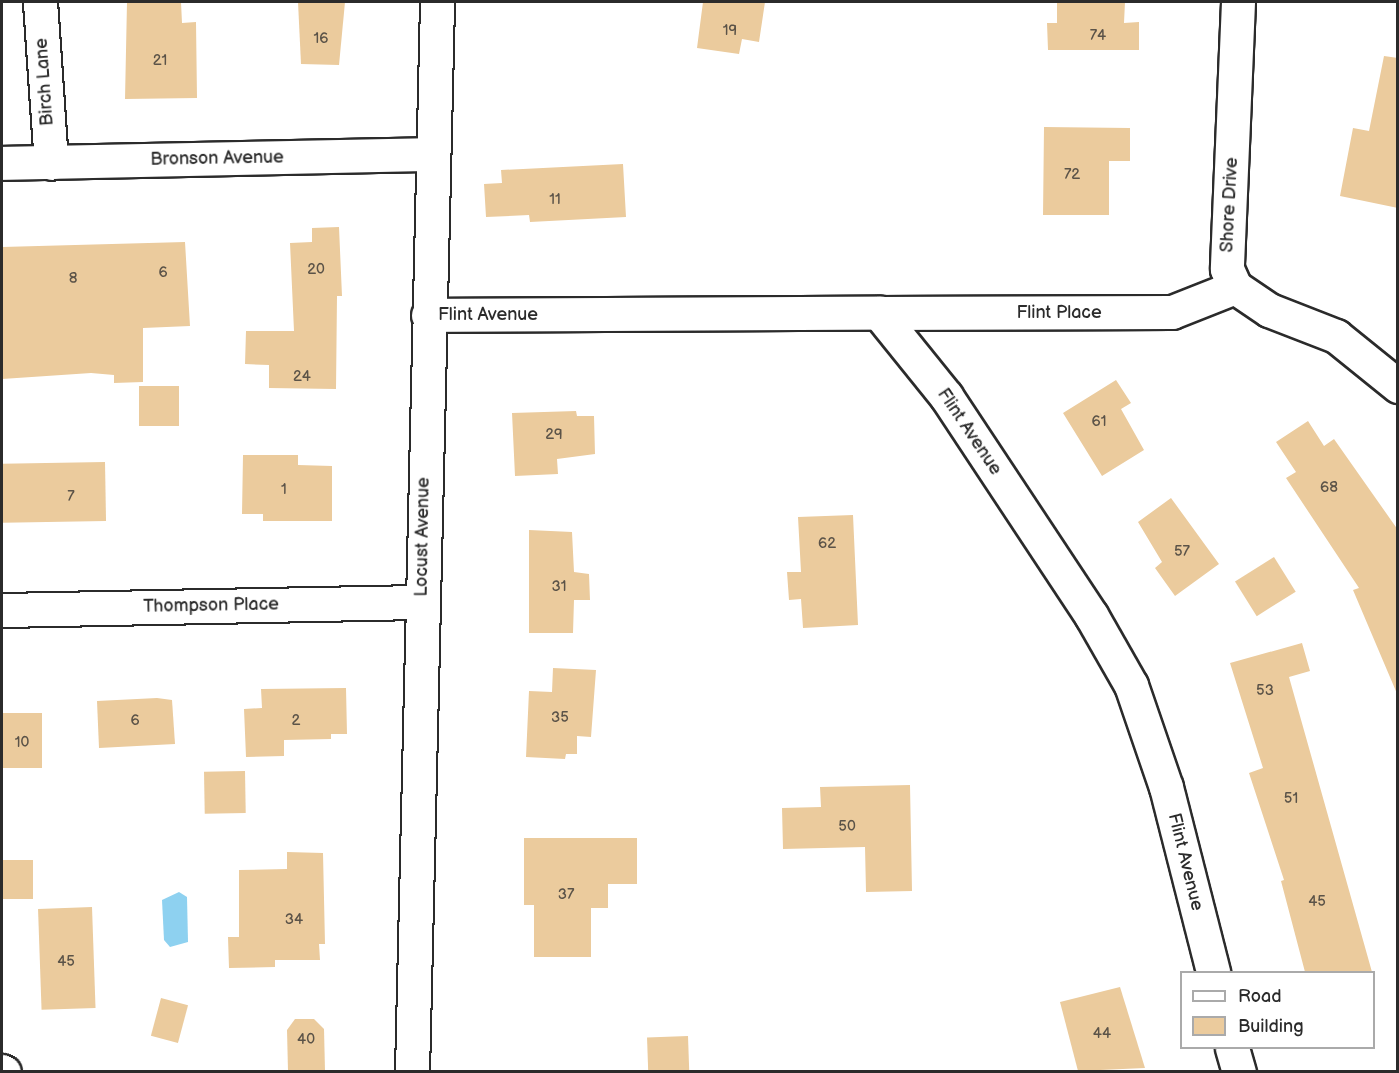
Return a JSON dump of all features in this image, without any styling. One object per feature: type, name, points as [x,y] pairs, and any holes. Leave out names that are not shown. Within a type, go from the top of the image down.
[{"type":"street","name":"Birch Lane","points":[[40,2],[51,163]]},
{"type":"street","name":"Locust Avenue","points":[[412,1071],[421,602],[437,2]]},
{"type":"street","name":"Shore Drive","points":[[1235,287],[1227,269],[1238,2]]},
{"type":"street","name":"Bronson Avenue","points":[[2,163],[433,154]]},
{"type":"street","name":"Flint Place","points":[[879,313],[1172,312],[1235,287]]},
{"type":"street","points":[[1235,287],[1269,310],[1336,336],[1398,386]]},
{"type":"street","name":"Flint Avenue","points":[[428,315],[879,313],[946,396],[1091,615],[1131,685],[1166,787],[1213,971]]},
{"type":"street","name":"Thompson Place","points":[[2,610],[421,602]]},
{"type":"street","points":[[1233,1049],[1239,1071]]},
{"type":"water","points":[[179,892],[187,897],[188,942],[170,947],[164,940],[162,900]]},
{"type":"building","points":[[127,2],[181,2],[182,23],[196,22],[197,98],[125,99]]},
{"type":"building","points":[[298,2],[345,2],[339,65],[301,64]]},
{"type":"building","points":[[703,2],[765,2],[759,42],[742,39],[739,54],[697,48]]},
{"type":"building","points":[[1057,2],[1125,2],[1124,23],[1139,22],[1139,50],[1048,50],[1047,23],[1057,23]]},
{"type":"building","points":[[1384,56],[1398,58],[1398,208],[1340,196],[1353,128],[1369,131]]},
{"type":"building","points":[[1044,127],[1130,128],[1130,161],[1109,161],[1109,215],[1043,215]]},
{"type":"building","points":[[623,164],[626,217],[530,222],[529,215],[486,217],[484,184],[502,183],[501,170]]},
{"type":"building","points":[[339,227],[342,296],[337,296],[336,389],[269,388],[269,365],[245,364],[246,331],[294,331],[290,243],[312,242],[312,228]]},
{"type":"building","points":[[185,242],[190,326],[143,328],[143,382],[114,383],[114,375],[91,373],[2,379],[2,247]]},
{"type":"building","points":[[1116,380],[1131,403],[1121,409],[1144,450],[1102,476],[1063,413]]},
{"type":"building","points":[[139,386],[179,386],[179,426],[139,426]]},
{"type":"building","points":[[576,411],[577,416],[594,416],[595,454],[557,459],[558,474],[515,476],[512,413]]},
{"type":"building","points":[[1308,421],[1324,446],[1334,439],[1398,530],[1398,696],[1353,590],[1359,588],[1286,478],[1296,472],[1276,442]]},
{"type":"building","points":[[243,455],[298,455],[298,465],[332,466],[332,521],[263,521],[263,514],[242,514]]},
{"type":"building","points":[[105,462],[106,521],[3,523],[2,464]]},
{"type":"building","points":[[1171,498],[1219,564],[1175,596],[1155,568],[1162,562],[1138,522]]},
{"type":"building","points":[[853,515],[858,625],[803,628],[801,599],[789,600],[787,572],[801,572],[798,517]]},
{"type":"building","points":[[529,530],[572,532],[574,572],[589,574],[590,600],[574,600],[573,633],[529,633]]},
{"type":"building","points":[[1274,557],[1296,592],[1257,616],[1235,581]]},
{"type":"building","points":[[1302,643],[1310,671],[1289,677],[1372,971],[1305,971],[1281,881],[1284,880],[1249,773],[1263,768],[1230,663]]},
{"type":"building","points":[[553,668],[596,670],[591,737],[577,736],[577,754],[566,754],[565,759],[526,757],[529,691],[552,692]]},
{"type":"building","points":[[346,688],[347,734],[331,734],[331,739],[284,740],[284,756],[246,757],[244,709],[262,708],[261,689]]},
{"type":"building","points":[[157,698],[172,700],[175,744],[99,748],[97,701]]},
{"type":"building","points":[[2,713],[42,713],[42,768],[2,768]]},
{"type":"building","points":[[245,771],[246,813],[205,814],[204,772]]},
{"type":"building","points":[[910,785],[912,891],[866,892],[865,847],[783,849],[782,808],[821,807],[820,787]]},
{"type":"building","points":[[524,838],[637,838],[637,884],[608,884],[608,908],[591,908],[591,957],[534,957],[534,905],[524,905]]},
{"type":"building","points":[[287,852],[323,853],[325,944],[319,944],[320,960],[275,960],[275,967],[229,968],[228,937],[239,937],[239,870],[287,869]]},
{"type":"building","points":[[2,860],[33,860],[33,899],[2,899]]},
{"type":"building","points":[[92,907],[96,1008],[42,1010],[38,909]]},
{"type":"building","points":[[1120,987],[1145,1068],[1078,1071],[1060,1002]]},
{"type":"building","points":[[161,998],[188,1005],[178,1043],[151,1036]]},
{"type":"building","points":[[295,1019],[314,1019],[324,1029],[325,1071],[288,1071],[287,1030]]},
{"type":"building","points":[[688,1036],[689,1071],[648,1072],[647,1037]]}]
